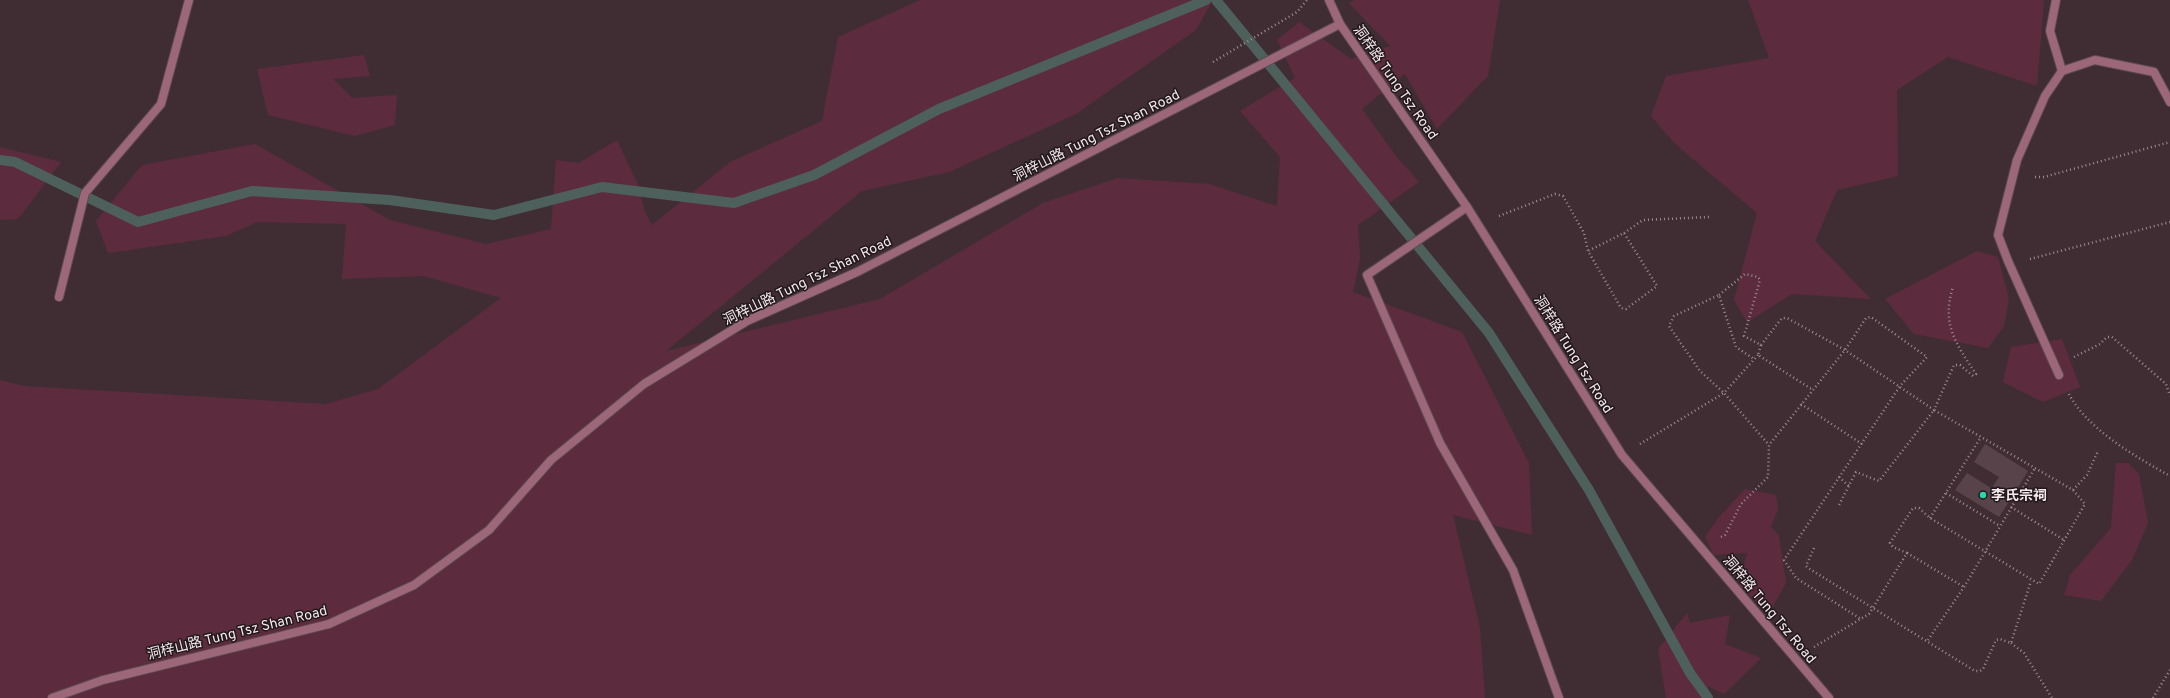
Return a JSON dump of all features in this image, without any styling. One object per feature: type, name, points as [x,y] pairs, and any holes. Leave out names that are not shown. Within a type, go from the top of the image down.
[{"type":"street","points":[[59,297],[85,193],[161,104],[189,0]]},
{"type":"street","name":"洞梓路 Tung Tsz Road","points":[[1328,0],[1340,24],[1478,224],[1622,455],[1829,698]]},
{"type":"street","points":[[2056,0],[2050,31],[2062,71]]},
{"type":"street","name":"洞梓山路 Tung Tsz Shan Road","points":[[52,698],[103,680],[329,624],[414,585],[489,530],[551,460],[644,384],[740,325],[857,272],[1340,24]]},
{"type":"street","points":[[2059,375],[2054,367],[1998,235],[2017,160],[2045,96],[2062,71],[2095,60],[2154,72],[2170,102]]},
{"type":"street","points":[[1467,207],[1367,275],[1440,443],[1514,570],[1559,698]]},
{"type":"path","points":[[1228,53],[1297,12],[1307,0]]},
{"type":"path","points":[[2013,176],[2044,177],[2170,142]]},
{"type":"path","points":[[1478,224],[1555,194],[1563,196],[1584,233],[1588,251],[1621,308],[1626,309],[1657,286],[1624,233]]},
{"type":"path","points":[[1588,251],[1624,233],[1643,220],[1709,217]]},
{"type":"path","points":[[2008,261],[2035,259],[2170,222]]},
{"type":"path","points":[[1761,345],[1746,338],[1744,333],[1760,280],[1758,277],[1745,274],[1720,295],[1674,316],[1669,326],[1700,370],[1724,393],[1769,445]]},
{"type":"path","points":[[1839,505],[1856,472],[1879,481],[1934,410],[1954,365],[1960,365],[1973,376],[1976,374],[1953,338],[1948,302],[1953,287]]},
{"type":"path","points":[[1720,295],[1736,347],[1754,359]]},
{"type":"path","points":[[1702,549],[1725,535],[1741,504],[1768,477],[1769,445],[1845,350],[1866,318],[1871,317],[1927,357],[1900,386],[1784,560],[1796,578],[1861,619]]},
{"type":"path","points":[[1622,455],[1724,393],[1758,355],[1761,345],[1782,318],[1785,318],[1845,350],[1934,410],[2073,490],[2085,504],[2039,584],[1930,518],[1919,508],[1910,510],[1890,543],[1893,547],[1907,553],[1964,587]]},
{"type":"path","points":[[2054,367],[2100,344],[2107,337],[2112,337],[2166,384],[2170,396]]},
{"type":"path","points":[[1758,355],[1813,390]]},
{"type":"path","points":[[2059,375],[2076,407],[2108,436],[2144,461],[2170,476]]},
{"type":"path","points":[[1801,404],[1862,444]]},
{"type":"path","points":[[1930,518],[1981,437]]},
{"type":"path","points":[[2073,490],[2087,475],[2098,452]]},
{"type":"path","points":[[1928,640],[1964,587],[2035,468]]},
{"type":"path","points":[[1839,477],[1849,486]]},
{"type":"path","points":[[1946,493],[2000,526]]},
{"type":"path","points":[[2011,507],[2064,540]]},
{"type":"path","points":[[1814,548],[1806,566],[1928,640],[1975,671],[1980,671],[1996,640],[2000,639],[2011,643],[2024,653],[2052,698]]},
{"type":"path","points":[[1796,660],[1869,614],[1907,553]]},
{"type":"path","points":[[2011,643],[2031,580]]},
{"type":"path","points":[[2153,698],[2170,670]]},
{"type":"shaded area","points":[[920,0],[1213,0],[1196,30],[1076,114],[949,172],[862,191],[666,351],[880,299],[1043,203],[1118,178],[1209,184],[1277,206],[1280,157],[1240,111],[1295,78],[1277,40],[1299,22],[1351,59],[1390,46],[1349,3],[1355,0],[1500,0],[1488,76],[1437,129],[1405,74],[1362,109],[1397,157],[1419,182],[1358,225],[1360,258],[1353,292],[1462,332],[1529,463],[1532,535],[1453,515],[1480,628],[1485,698],[0,698],[0,380],[24,386],[326,404],[378,389],[501,298],[424,276],[342,279],[346,224],[257,222],[226,236],[108,253],[96,221],[142,165],[255,144],[390,220],[486,244],[551,229],[556,160],[579,163],[617,140],[639,187],[644,210],[652,225],[730,162],[822,121],[838,37]]},
{"type":"shaded area","points":[[1748,0],[2044,0],[2037,86],[1948,57],[1897,90],[1898,176],[1837,190],[1815,241],[1871,299],[1792,294],[1747,322],[1734,300],[1757,213],[1674,143],[1651,116],[1666,76],[1769,58]]},
{"type":"shaded area","points":[[364,55],[370,76],[333,79],[352,98],[397,95],[395,125],[355,136],[268,115],[257,69]]},
{"type":"shaded area","points":[[0,147],[61,162],[18,219],[0,220]]},
{"type":"shaded area","points":[[1977,251],[1998,257],[2009,299],[2004,326],[1988,348],[1914,334],[1885,299]]},
{"type":"shaded area","points":[[2062,339],[2080,387],[2043,402],[2003,382],[2011,347]]},
{"type":"shaded area","points":[[2116,463],[2128,463],[2139,474],[2148,523],[2132,560],[2101,601],[2064,595],[2070,575],[2111,528]]},
{"type":"shaded area","points":[[1745,489],[1776,495],[1778,509],[1771,527],[1779,536],[1786,583],[1769,613],[1739,585],[1747,553],[1714,555],[1705,537],[1719,517]]},
{"type":"shaded area","points":[[1687,613],[1690,623],[1730,615],[1725,644],[1761,658],[1724,694],[1708,686],[1710,698],[1666,698],[1658,649]]},
{"type":"building","points":[[1985,444],[2028,471],[2012,497],[1993,486],[1999,477],[1974,462]]},
{"type":"building","name":"李氏宗祠","points":[[1967,473],[2010,500],[1999,517],[1955,490]]},
{"type":"waterway","points":[[0,160],[15,162],[138,222],[252,191],[390,200],[494,215],[602,187],[734,203],[814,175],[939,109],[1206,0]]},
{"type":"waterway","points":[[1216,0],[1489,333],[1589,490],[1690,673],[1708,698]]},
{"type":"place","name":"李氏宗祠","points":[[1983,495]]}]
